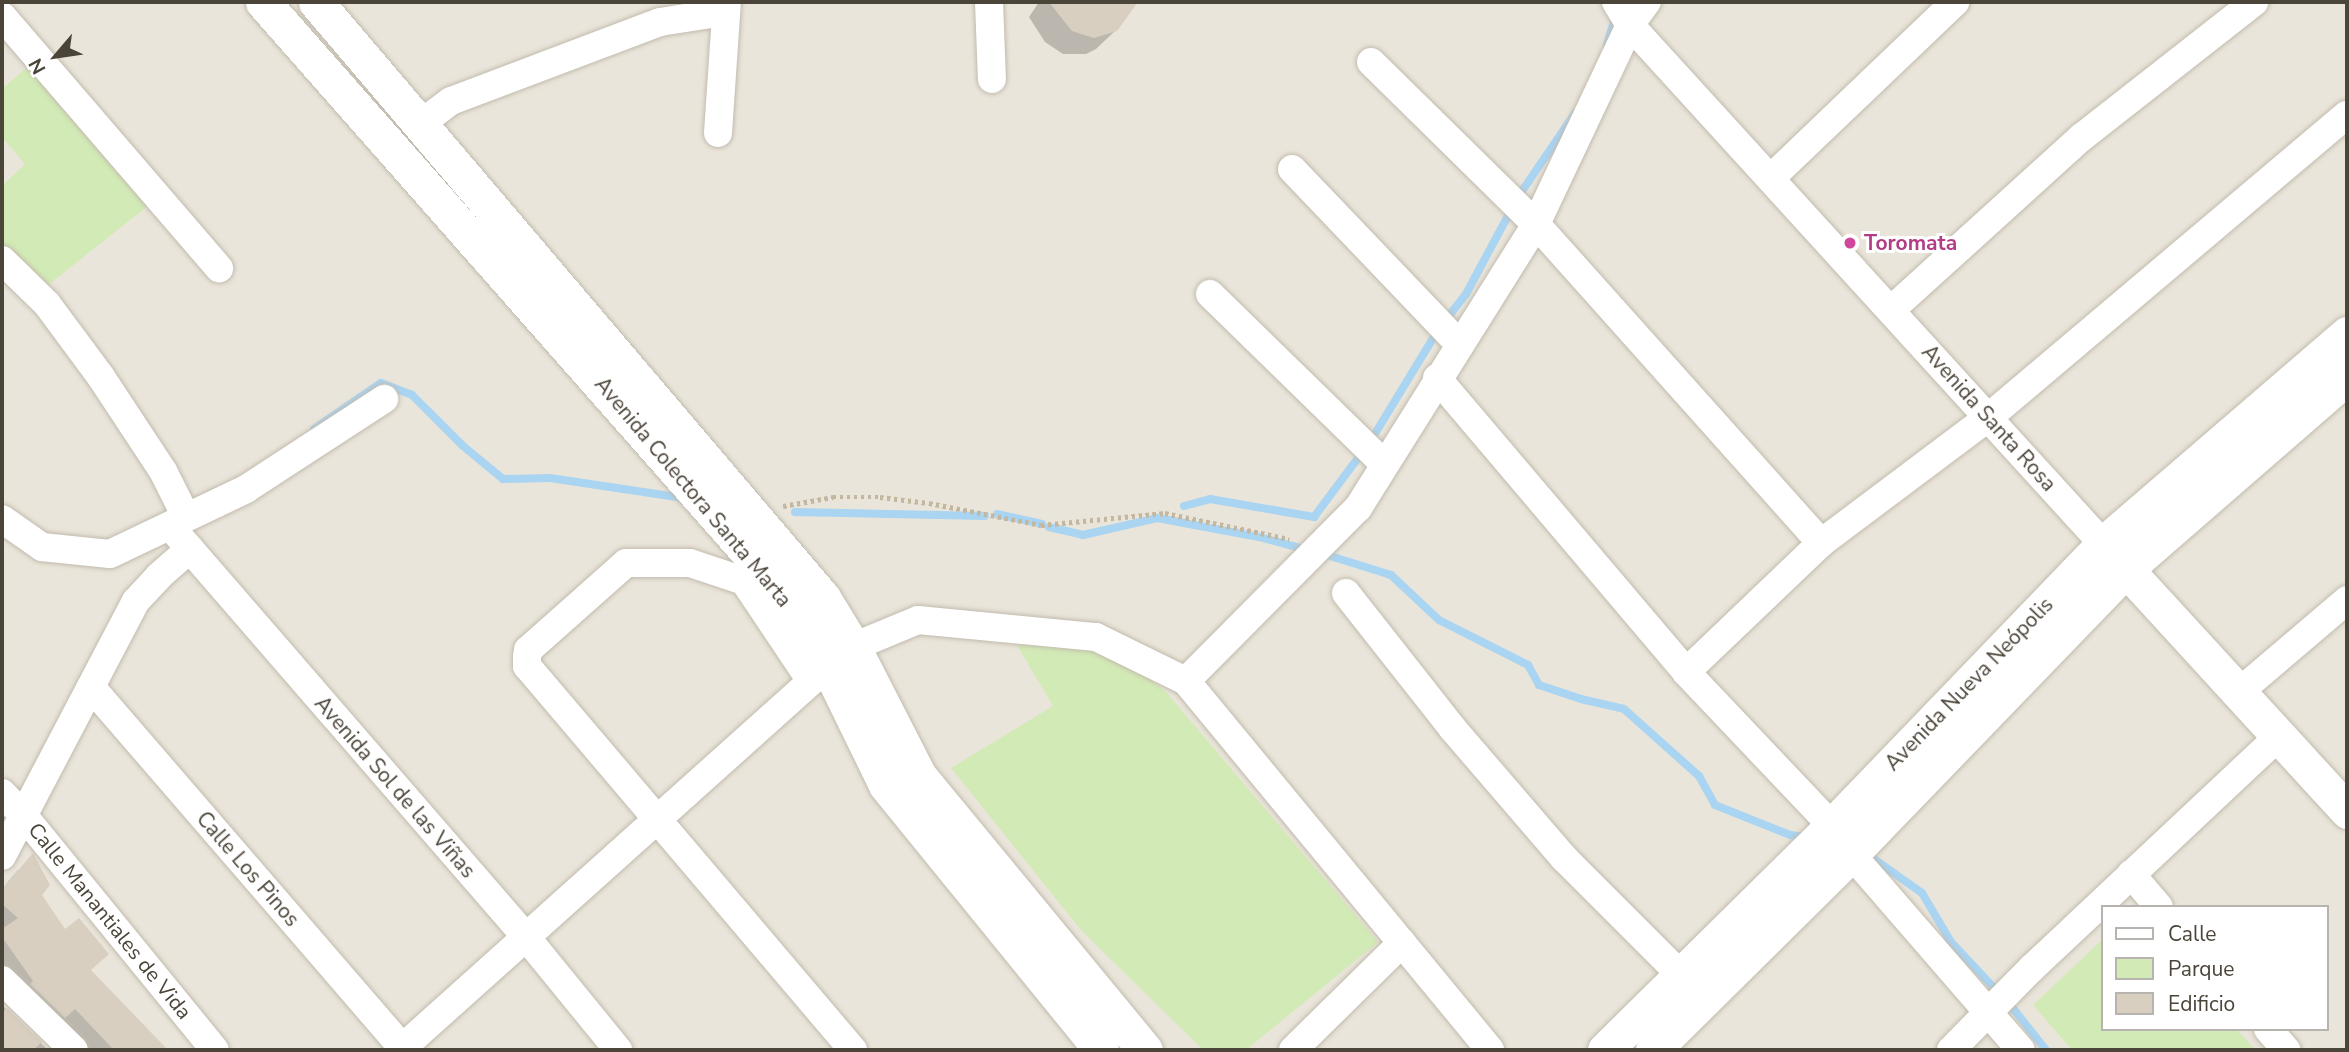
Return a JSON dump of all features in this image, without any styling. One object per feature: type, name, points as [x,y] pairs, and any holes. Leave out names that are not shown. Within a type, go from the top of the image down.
[{"type":"street","name":"Avenida Colectora Santa Marta","points":[[263,2],[783,592],[831,665],[1145,1050]]},
{"type":"street","name":"Avenida Colectora Santa Marta","points":[[316,2],[823,598],[831,665],[886,785],[1101,1050]]},
{"type":"street","points":[[989,2],[992,79]]},
{"type":"street","points":[[1186,681],[1358,508],[1437,378],[1536,224],[1623,13],[1647,2]]},
{"type":"street","points":[[1770,178],[1955,2]]},
{"type":"street","points":[[1891,310],[2082,137],[2253,2]]},
{"type":"street","points":[[419,125],[451,101],[660,22],[725,7],[718,132]]},
{"type":"street","name":"Avenida Santa Rosa","points":[[1623,13],[2347,811]]},
{"type":"street","points":[[2,16],[219,268]]},
{"type":"street","points":[[1371,62],[1536,224],[1821,543]]},
{"type":"street","points":[[1686,672],[1821,543],[1989,417],[2347,115]]},
{"type":"street","points":[[1292,169],[1459,344]]},
{"type":"street","name":"Avenida Sol de las Viñas","points":[[2,260],[47,304],[101,377],[163,471],[178,522],[190,549],[526,937],[618,1050]]},
{"type":"street","points":[[1210,294],[1384,464]]},
{"type":"street","name":"Avenida Nueva Neópolis","points":[[1653,1050],[1842,840],[2115,556],[2347,334]]},
{"type":"street","name":"Avenida Nueva Neópolis","points":[[2115,556],[2347,377]]},
{"type":"street","points":[[1437,378],[1686,672],[1842,840],[2021,1050]]},
{"type":"street","points":[[2,519],[42,547],[110,554],[246,489],[384,399]]},
{"type":"street","points":[[2,856],[136,601],[190,549]]},
{"type":"street","points":[[831,665],[744,581],[690,563],[626,563],[528,650],[527,666],[659,818],[853,1050]]},
{"type":"street","points":[[1346,593],[1453,729],[1564,858],[1681,975]]},
{"type":"street","points":[[2239,692],[2347,600]]},
{"type":"street","points":[[402,1049],[831,665],[918,620],[1096,637],[1186,681],[1490,1050]]},
{"type":"street","name":"Calle Los Pinos","points":[[91,687],[402,1049]]},
{"type":"street","points":[[1951,1050],[2131,874],[2278,736]]},
{"type":"street","name":"Calle Manantiales de Vida","points":[[2,793],[24,816],[215,1050]]},
{"type":"street","name":"Avenida Nueva Neópolis","points":[[1605,1050],[1681,975],[1842,840]]},
{"type":"street","points":[[2131,874],[2157,905]]},
{"type":"street","points":[[1293,1050],[1402,943]]},
{"type":"street","points":[[2,980],[74,1050]]},
{"type":"street","points":[[2269,1031],[2286,1050]]},
{"type":"path","points":[[752,512],[833,496],[929,503],[1041,525],[1166,513],[1321,545]]},
{"type":"shaded area","points":[[2,2],[2347,2],[2347,1050],[2,1050]]},
{"type":"green space","points":[[27,67],[149,205],[43,289],[2,245],[2,186],[25,164],[2,137],[2,89]]},
{"type":"green space","points":[[1041,629],[1110,648],[1166,692],[1378,942],[1246,1050],[1203,1050],[1081,930],[951,768],[1053,706],[1018,647]]},
{"type":"green space","points":[[2100,942],[2100,1031],[2238,1031],[2256,1050],[2072,1050],[2033,1005]]},
{"type":"building","points":[[1049,2],[1138,2],[1117,31],[1094,38],[1072,31]]},
{"type":"building","points":[[33,853],[50,885],[42,895],[65,929],[79,918],[109,954],[91,970],[168,1050],[114,1050],[75,1009],[65,1018],[30,984],[33,981],[2,937],[2,929],[18,918],[2,904],[2,889]]},
{"type":"building","points":[[7,1008],[42,1042],[33,1050],[2,1050],[2,1013]]},
{"type":"waterway","points":[[1607,45],[1616,14]]},
{"type":"waterway","points":[[1448,317],[1466,294],[1518,197],[1575,113]]},
{"type":"waterway","points":[[1376,432],[1438,330]]},
{"type":"waterway","points":[[314,429],[381,383],[412,395],[463,446],[503,479],[550,478],[684,498]]},
{"type":"waterway","points":[[1184,506],[1210,499],[1314,517],[1364,450]]},
{"type":"waterway","points":[[795,512],[985,516]]},
{"type":"waterway","points":[[997,514],[1042,524]]},
{"type":"waterway","points":[[1049,527],[1083,535],[1157,518],[1259,537],[1304,549]]},
{"type":"waterway","points":[[1327,555],[1391,575],[1439,620],[1528,665],[1539,685],[1624,709],[1699,776],[1715,805],[1790,835],[1806,837]]},
{"type":"waterway","points":[[1867,854],[1922,893],[1951,942],[2012,1007],[2046,1050]]},
{"type":"place","name":"Toromata","points":[[1850,243]]}]
